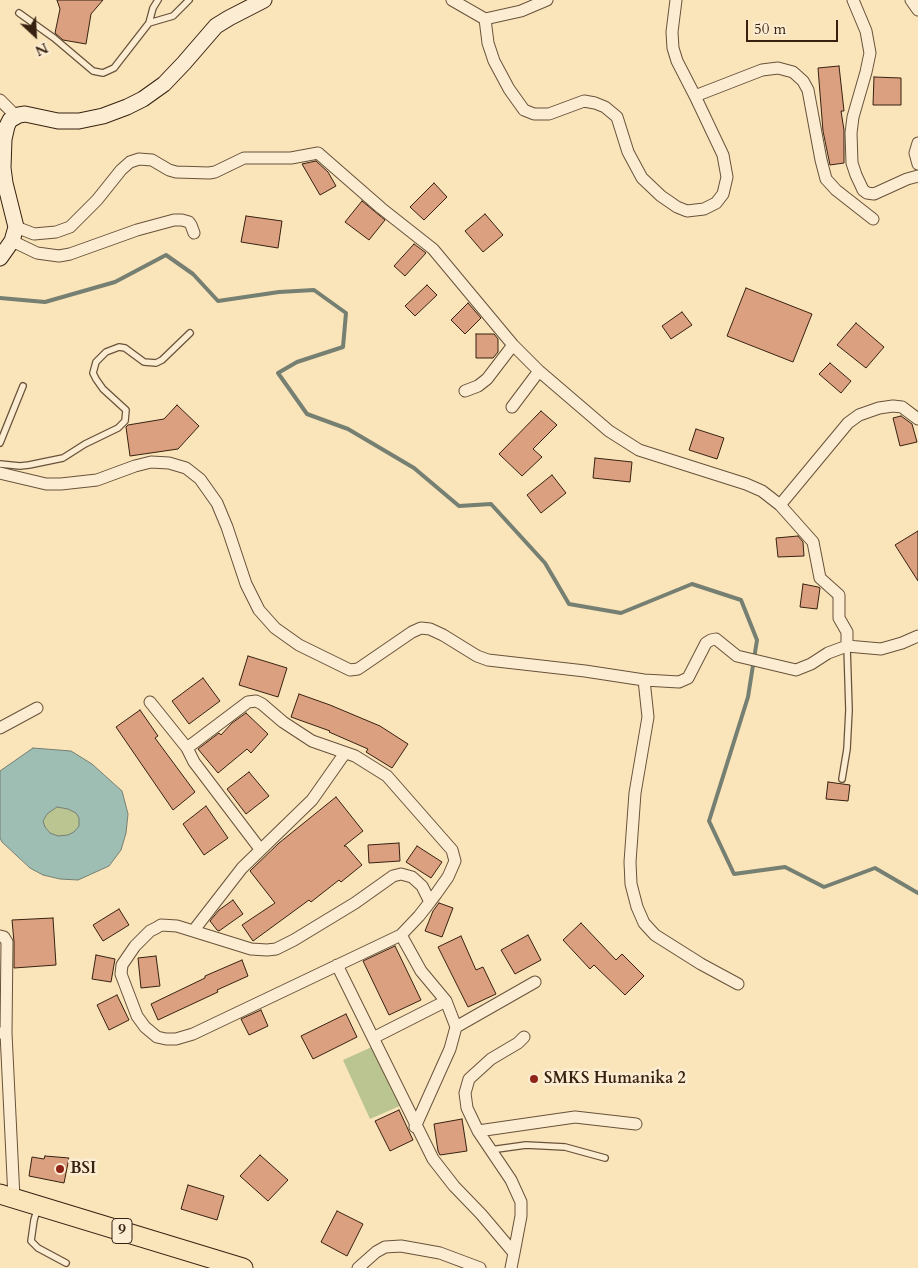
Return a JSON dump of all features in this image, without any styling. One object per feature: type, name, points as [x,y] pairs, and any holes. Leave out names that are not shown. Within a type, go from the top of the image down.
[{"type":"highway","name":"9","points":[[7,1196],[244,1268]]},
{"type":"main road","points":[[0,258],[14,234],[5,183],[3,152],[7,126],[10,120],[25,114],[58,121],[79,121],[103,116],[127,107],[164,84],[216,26],[264,0]]},
{"type":"street","points":[[452,0],[485,19],[521,11],[547,0]]},
{"type":"street","points":[[485,19],[488,43],[494,61],[509,89],[524,110],[534,114],[549,114],[584,101],[601,105],[613,112],[617,117],[628,152],[639,173],[649,186],[676,207],[692,212],[708,207],[719,200],[723,194],[727,177],[723,155],[677,61],[673,48],[672,32],[676,0]]},
{"type":"street","points":[[853,0],[866,31],[870,53],[852,127],[851,153],[856,175],[863,190],[874,194],[911,177],[918,176]]},
{"type":"street","points":[[912,0],[918,10]]},
{"type":"street","points":[[695,96],[762,70],[782,69],[797,75],[804,81],[808,90],[826,179],[836,190],[873,220]]},
{"type":"street","points":[[0,100],[16,116]]},
{"type":"street","points":[[918,142],[915,153],[918,164]]},
{"type":"street","points":[[14,234],[56,232],[70,227],[97,200],[121,170],[134,160],[144,158],[152,160],[176,172],[209,173],[244,158],[291,158],[317,153],[381,208],[433,248],[514,346],[539,371],[587,413],[632,447],[746,484],[762,491],[780,505],[813,542],[820,578],[839,595],[839,618],[846,632],[847,646]]},
{"type":"street","points":[[14,234],[37,254],[59,256],[70,254],[137,230],[174,220],[189,222],[194,233]]},
{"type":"street","points":[[465,391],[478,386],[487,379],[514,346]]},
{"type":"street","points":[[512,407],[539,371]]},
{"type":"street","points":[[780,505],[848,423],[859,415],[879,408],[893,406],[902,407],[918,419]]},
{"type":"street","points":[[0,474],[46,484],[61,484],[97,480],[151,462],[169,463],[186,468],[200,479],[217,504],[227,527],[246,584],[259,610],[276,628],[299,645],[350,670],[358,669],[412,632],[421,628],[426,628],[451,639],[483,659],[644,680],[679,682],[690,676],[706,643],[716,639],[737,656],[796,670],[811,664],[828,653],[847,646],[881,649],[902,644],[918,636]]},
{"type":"street","points":[[644,680],[648,717],[635,793],[630,862],[631,884],[637,907],[644,923],[655,935],[701,964],[738,984]]},
{"type":"street","points":[[187,748],[248,702],[256,701],[312,741],[355,756],[387,776],[452,850],[455,861],[454,867],[430,902],[401,935],[193,1034],[176,1039],[162,1039],[145,1027],[137,1016],[126,991],[120,970],[135,946],[150,931],[161,926],[178,926],[260,951],[276,949],[294,940],[355,903],[393,876],[401,874],[412,876],[426,892],[430,902]]},
{"type":"street","points":[[150,702],[187,748],[194,762],[260,849]]},
{"type":"street","points":[[0,728],[37,708]]},
{"type":"street","points":[[194,930],[222,893],[260,849],[312,800],[345,753]]},
{"type":"street","points":[[401,935],[421,971],[446,1001],[456,1027],[450,1048],[415,1127]]},
{"type":"street","points":[[0,936],[4,937],[7,942],[3,1033],[7,1196]]},
{"type":"street","points":[[337,965],[415,1127],[433,1159],[514,1252]]},
{"type":"street","points":[[456,1027],[535,982]]},
{"type":"street","points":[[372,1038],[446,1001]]},
{"type":"street","points":[[511,1268],[521,1216],[521,1202],[511,1180],[478,1131],[465,1099],[468,1081],[491,1059],[518,1043],[524,1037]]},
{"type":"street","points":[[478,1131],[575,1117],[636,1124]]},
{"type":"street","points":[[358,1268],[384,1247],[401,1246],[440,1253],[480,1268]]},
{"type":"lane","points":[[19,13],[54,38],[93,71],[107,73],[114,68],[149,23],[153,8],[158,0]]},
{"type":"lane","points":[[149,23],[173,16],[189,0]]},
{"type":"lane","points":[[0,464],[20,466],[62,458],[118,428],[125,421],[126,410],[96,380],[93,373],[96,362],[106,352],[119,346],[125,348],[144,362],[152,364],[158,362],[190,333]]},
{"type":"lane","points":[[0,443],[23,386]]},
{"type":"lane","points":[[842,779],[849,710],[847,646]]},
{"type":"lane","points":[[490,1150],[526,1145],[565,1147],[606,1158]]},
{"type":"lane","points":[[38,1205],[31,1241],[38,1248],[66,1263]]},
{"type":"green space","points":[[57,807],[76,813],[79,818],[79,826],[74,832],[58,836],[50,833],[45,827],[43,821],[47,814]]},
{"type":"green space","points":[[374,1046],[402,1105],[370,1119],[343,1060]]},
{"type":"water","points":[[33,748],[71,751],[92,764],[122,791],[128,814],[126,833],[121,850],[109,866],[78,880],[60,879],[43,875],[30,868],[0,838],[0,771]],"holes":[[[57,807],[76,813],[79,818],[79,826],[68,835],[58,836],[50,833],[43,821],[47,814]]]},
{"type":"building","points":[[57,0],[103,0],[91,14],[86,44],[63,40],[55,33],[60,9]]},
{"type":"building","points":[[839,66],[844,111],[841,111],[844,130],[844,163],[830,165],[823,131],[818,68]]},
{"type":"building","points":[[874,77],[901,78],[901,105],[873,105]]},
{"type":"building","points":[[316,161],[328,172],[336,186],[320,195],[302,164]]},
{"type":"building","points":[[434,183],[447,197],[424,220],[410,207]]},
{"type":"building","points":[[362,201],[385,220],[369,240],[345,222]]},
{"type":"building","points":[[485,214],[503,235],[483,252],[465,231]]},
{"type":"building","points":[[246,216],[282,221],[278,248],[241,242]]},
{"type":"building","points":[[414,244],[426,253],[405,276],[394,266]]},
{"type":"building","points":[[427,285],[437,295],[415,316],[405,306]]},
{"type":"building","points":[[746,288],[812,314],[793,362],[727,336]]},
{"type":"building","points":[[468,303],[481,318],[465,334],[451,320]]},
{"type":"building","points":[[682,312],[692,325],[671,339],[662,326]]},
{"type":"building","points":[[856,323],[884,347],[866,368],[837,345]]},
{"type":"building","points":[[476,334],[494,334],[498,339],[498,352],[493,358],[476,358]]},
{"type":"building","points":[[830,363],[851,381],[841,393],[819,374]]},
{"type":"building","points":[[177,405],[199,426],[178,449],[130,456],[126,427],[128,425],[164,419]]},
{"type":"building","points":[[541,411],[557,425],[533,449],[542,457],[522,476],[499,454]]},
{"type":"building","points":[[901,416],[912,424],[917,442],[900,446],[893,418]]},
{"type":"building","points":[[696,429],[724,438],[717,459],[689,450]]},
{"type":"building","points":[[595,458],[632,462],[630,482],[593,478]]},
{"type":"building","points":[[552,475],[566,493],[541,513],[527,495]]},
{"type":"building","points":[[918,531],[918,581],[895,545]]},
{"type":"building","points":[[798,536],[803,542],[804,556],[778,557],[776,538]]},
{"type":"building","points":[[803,584],[820,588],[817,609],[800,607]]},
{"type":"building","points":[[248,656],[287,668],[278,697],[239,685]]},
{"type":"building","points":[[203,678],[220,701],[189,724],[172,701]]},
{"type":"building","points":[[299,694],[380,726],[408,744],[392,768],[366,752],[368,749],[330,731],[291,717]]},
{"type":"building","points":[[140,710],[158,736],[155,738],[195,792],[173,810],[116,727]]},
{"type":"building","points":[[246,713],[268,734],[251,753],[247,749],[218,773],[198,749],[219,733],[221,735],[232,723]]},
{"type":"building","points":[[249,772],[269,796],[246,814],[227,789]]},
{"type":"building","points":[[828,782],[850,785],[848,801],[826,799]]},
{"type":"building","points":[[336,797],[363,831],[344,846],[362,865],[341,882],[339,880],[311,902],[309,900],[253,941],[242,925],[275,903],[250,871],[279,843]]},
{"type":"building","points":[[206,806],[228,838],[204,855],[183,824]]},
{"type":"building","points":[[399,843],[400,861],[369,863],[368,845]]},
{"type":"building","points":[[417,846],[442,862],[431,878],[406,862]]},
{"type":"building","points":[[233,900],[243,914],[219,931],[210,921],[219,910]]},
{"type":"building","points":[[439,903],[453,908],[442,937],[425,931],[433,911]]},
{"type":"building","points":[[119,909],[129,925],[103,941],[93,925]]},
{"type":"building","points":[[53,918],[56,965],[14,968],[12,920]]},
{"type":"building","points":[[581,923],[616,960],[622,954],[644,976],[625,995],[594,965],[590,969],[563,940]]},
{"type":"building","points":[[528,935],[541,960],[515,974],[501,950]]},
{"type":"building","points":[[461,936],[476,970],[483,967],[496,994],[468,1007],[438,947]]},
{"type":"building","points":[[395,946],[421,1000],[389,1015],[363,961]]},
{"type":"building","points":[[96,955],[115,959],[111,982],[92,979]]},
{"type":"building","points":[[156,956],[160,986],[141,988],[138,958]]},
{"type":"building","points":[[242,960],[248,976],[158,1020],[151,1004],[205,978],[205,976]]},
{"type":"building","points":[[117,995],[129,1020],[109,1030],[97,1005]]},
{"type":"building","points":[[261,1010],[268,1026],[249,1035],[241,1019]]},
{"type":"building","points":[[346,1014],[357,1037],[313,1059],[301,1036]]},
{"type":"building","points":[[399,1110],[413,1140],[390,1151],[375,1121]]},
{"type":"building","points":[[462,1119],[467,1151],[440,1155],[434,1124]]},
{"type":"building","points":[[260,1155],[288,1180],[268,1201],[240,1176]]},
{"type":"building","points":[[45,1156],[69,1158],[64,1183],[29,1176],[32,1157],[44,1159]]},
{"type":"building","points":[[188,1185],[224,1196],[217,1220],[181,1209]]},
{"type":"building","points":[[337,1211],[363,1224],[347,1256],[321,1242]]},
{"type":"waterway","points":[[0,298],[45,302],[115,282],[166,255],[193,274],[218,301],[279,292],[314,290],[346,313],[343,347],[297,362],[278,373],[307,414],[348,429],[414,468],[459,506],[491,504],[545,563],[569,604],[621,613],[692,584],[741,600],[757,640],[748,697],[709,821],[734,874],[785,867],[824,887],[875,868],[918,893]]},
{"type":"place","name":"SMKS Humanika 2","points":[[534,1079]]},
{"type":"place","name":"BSI","points":[[60,1169]]}]
